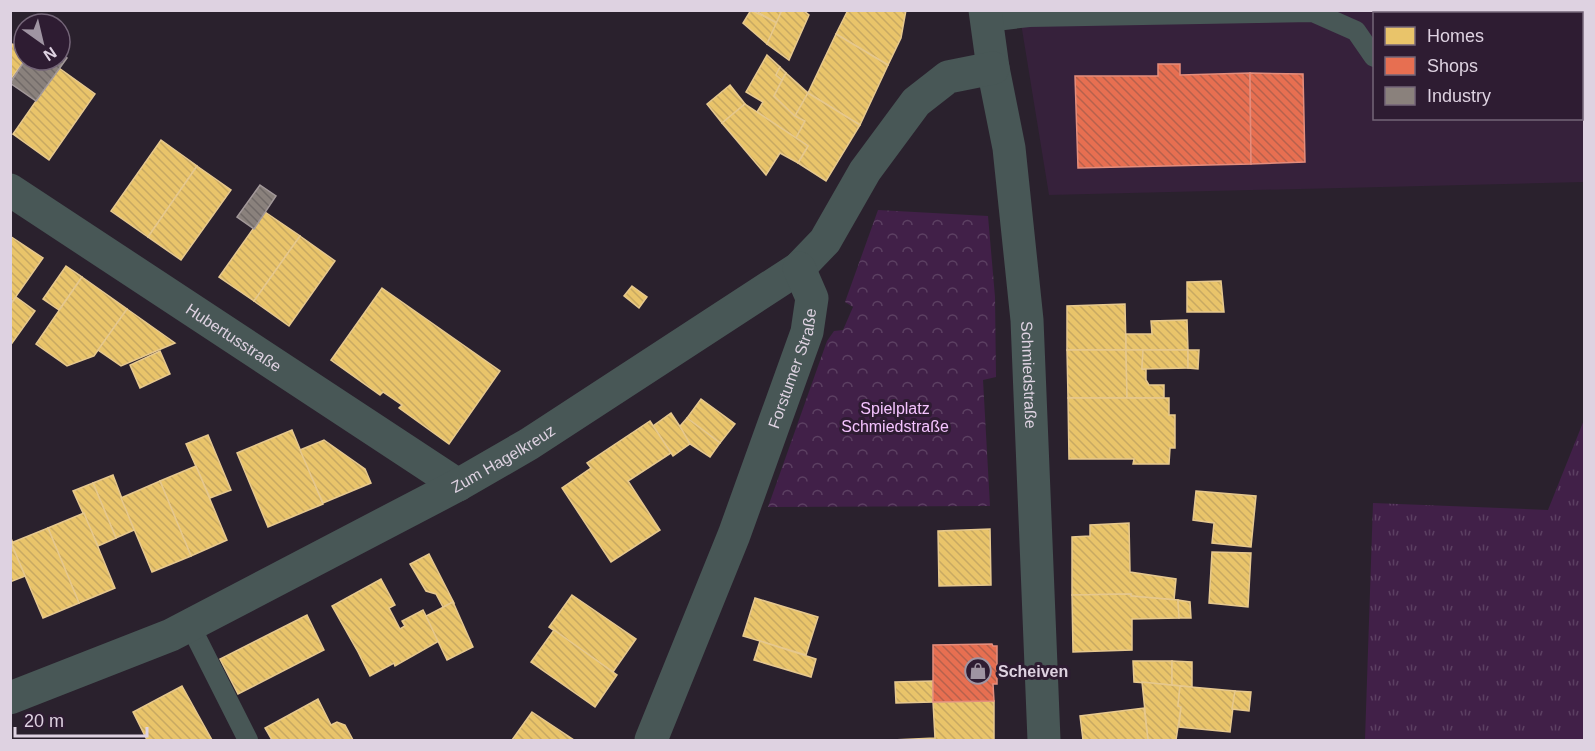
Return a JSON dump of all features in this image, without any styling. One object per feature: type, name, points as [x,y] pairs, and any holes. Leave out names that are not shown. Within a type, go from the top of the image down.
[{"type":"street","name":"Schmiedstraße","points":[[986,16],[993,68],[1009,148],[1027,320],[1044,741]]},
{"type":"street","points":[[800,268],[825,241],[865,171],[916,102],[948,76],[993,68]]},
{"type":"street","name":"Hubertusstraße","points":[[10,189],[458,485]]},
{"type":"street","name":"Zum Hagelkreuz","points":[[10,698],[171,635],[458,485],[529,444],[800,268]]},
{"type":"street","name":"Forstumer Straße","points":[[651,741],[734,535],[807,332],[812,298],[800,268]]},
{"type":"lane","points":[[986,16],[1313,12],[1356,31],[1373,56]]},
{"type":"lane","points":[[190,625],[248,741]]},
{"type":"shaded area","points":[[1532,10],[1543,12],[1373,12],[1373,120],[1583,120],[1584,20],[1584,182],[1049,195],[1019,11]]},
{"type":"green space","name":"Spielplatz Schmiedstraße","points":[[878,210],[988,216],[995,297],[996,377],[983,380],[990,506],[768,507],[827,341],[834,331],[843,330],[853,307],[845,302]]},
{"type":"green space","points":[[1584,420],[1584,740],[1365,740],[1373,503],[1548,510]]},
{"type":"building: Homes","points":[[751,10],[777,23],[767,44],[743,23]]},
{"type":"building: Homes","points":[[754,10],[782,10],[777,23]]},
{"type":"building: Homes","points":[[782,10],[803,10],[809,15],[789,60],[767,44]]},
{"type":"building: Homes","points":[[848,10],[906,10],[901,38],[888,65],[836,34]]},
{"type":"building: Homes","points":[[836,34],[888,65],[860,125],[808,93]]},
{"type":"building: Homes","points":[[12,45],[12,72],[16,72],[10,80],[10,47]]},
{"type":"building: Homes","points":[[767,55],[780,67],[776,75],[782,80],[774,96],[795,116],[805,121],[796,138],[757,112],[763,102],[746,92]]},
{"type":"building: Homes","points":[[780,67],[786,73],[782,80],[776,75]]},
{"type":"building: Homes","points":[[56,72],[65,72],[95,94],[49,160],[13,134]]},
{"type":"building: Homes","points":[[786,73],[808,93],[795,116],[774,96]]},
{"type":"building: Homes","points":[[730,85],[745,104],[722,123],[707,104]]},
{"type":"building: Homes","points":[[808,93],[860,125],[826,181],[798,163],[808,146],[796,138],[805,121],[795,116]]},
{"type":"building: Homes","points":[[745,104],[808,146],[798,163],[780,153],[766,175],[722,123]]},
{"type":"building: Homes","points":[[161,140],[197,166],[148,237],[111,211]]},
{"type":"building: Homes","points":[[197,166],[231,190],[181,260],[148,237]]},
{"type":"building: Homes","points":[[265,212],[300,236],[254,301],[219,277]]},
{"type":"building: Homes","points":[[10,236],[43,258],[10,305]]},
{"type":"building: Homes","points":[[300,236],[335,261],[289,326],[254,301]]},
{"type":"building: Homes","points":[[66,266],[82,277],[59,310],[43,299]]},
{"type":"building: Homes","points":[[82,277],[127,309],[94,356],[67,366],[36,344]]},
{"type":"building: Homes","points":[[1221,281],[1224,312],[1187,312],[1187,282]]},
{"type":"building: Homes","points":[[632,286],[647,297],[639,308],[624,296]]},
{"type":"building: Homes","points":[[382,288],[500,371],[449,444],[399,408],[402,405],[383,392],[380,395],[331,360]]},
{"type":"building: Homes","points":[[16,297],[35,311],[10,346],[10,305]]},
{"type":"building: Homes","points":[[1125,304],[1126,350],[1067,350],[1067,306]]},
{"type":"building: Homes","points":[[127,309],[175,343],[121,366],[98,350]]},
{"type":"building: Homes","points":[[1187,320],[1188,350],[1126,350],[1126,334],[1152,334],[1151,321]]},
{"type":"building: Homes","points":[[1067,350],[1126,350],[1127,398],[1068,398]]},
{"type":"building: Homes","points":[[1126,350],[1143,350],[1142,369],[1146,369],[1146,380],[1149,385],[1164,385],[1164,398],[1127,398]]},
{"type":"building: Homes","points":[[1143,350],[1188,350],[1188,368],[1142,369]]},
{"type":"building: Homes","points":[[1188,350],[1199,350],[1198,369],[1188,368]]},
{"type":"building: Homes","points":[[160,351],[170,374],[140,388],[130,365]]},
{"type":"building: Homes","points":[[1068,398],[1169,398],[1169,415],[1175,415],[1175,448],[1170,448],[1169,464],[1133,464],[1134,459],[1069,459]]},
{"type":"building: Homes","points":[[701,399],[735,424],[720,443],[687,418]]},
{"type":"building: Homes","points":[[671,413],[691,443],[673,456],[653,426]]},
{"type":"building: Homes","points":[[687,418],[720,443],[710,457],[690,444],[680,426]]},
{"type":"building: Homes","points":[[650,421],[671,453],[628,481],[660,530],[611,562],[562,488],[591,468],[587,463]]},
{"type":"building: Homes","points":[[292,430],[323,504],[268,527],[237,453]]},
{"type":"building: Homes","points":[[208,435],[231,490],[210,498],[186,444]]},
{"type":"building: Homes","points":[[324,440],[365,469],[371,483],[323,503],[300,450]]},
{"type":"building: Homes","points":[[196,466],[227,540],[191,556],[160,481]]},
{"type":"building: Homes","points":[[113,475],[134,530],[116,538],[93,483]]},
{"type":"building: Homes","points":[[160,481],[191,556],[152,572],[121,498]]},
{"type":"building: Homes","points":[[93,483],[116,538],[98,546],[73,491]]},
{"type":"building: Homes","points":[[1196,491],[1256,496],[1251,547],[1212,543],[1214,523],[1193,520]]},
{"type":"building: Homes","points":[[84,513],[115,588],[79,603],[48,528]]},
{"type":"building: Homes","points":[[1129,523],[1130,572],[1176,579],[1174,600],[1131,596],[1131,594],[1072,595],[1072,537],[1090,536],[1090,525]]},
{"type":"building: Homes","points":[[48,528],[79,603],[43,618],[11,543]]},
{"type":"building: Homes","points":[[990,529],[991,585],[939,586],[938,531]]},
{"type":"building: Homes","points":[[10,536],[25,576],[10,582]]},
{"type":"building: Homes","points":[[1212,552],[1251,553],[1248,607],[1209,603]]},
{"type":"building: Homes","points":[[429,554],[454,603],[443,607],[436,594],[426,591],[410,564]]},
{"type":"building: Homes","points":[[381,579],[395,605],[389,608],[400,629],[405,626],[402,621],[423,610],[439,641],[395,666],[394,663],[370,676],[332,606]]},
{"type":"building: Homes","points":[[1131,594],[1131,596],[1178,600],[1179,618],[1132,619],[1132,650],[1073,652],[1072,595]]},
{"type":"building: Homes","points":[[572,595],[636,639],[613,672],[549,627]]},
{"type":"building: Homes","points":[[755,598],[818,617],[806,655],[743,636]]},
{"type":"building: Homes","points":[[1178,600],[1190,602],[1191,618],[1179,618]]},
{"type":"building: Homes","points":[[453,602],[473,647],[447,660],[426,616]]},
{"type":"building: Homes","points":[[307,615],[324,650],[238,694],[220,659]]},
{"type":"building: Homes","points":[[554,630],[617,675],[595,707],[531,662]]},
{"type":"building: Homes","points":[[760,641],[816,659],[811,677],[754,660]]},
{"type":"building: Homes","points":[[1133,661],[1172,661],[1172,685],[1134,682]]},
{"type":"building: Homes","points":[[1172,661],[1192,662],[1192,687],[1172,685]]},
{"type":"building: Homes","points":[[933,681],[933,702],[896,703],[895,682]]},
{"type":"building: Homes","points":[[1142,682],[1180,686],[1178,706],[1181,707],[1176,740],[1148,740]]},
{"type":"building: Homes","points":[[182,686],[212,740],[147,740],[133,712]]},
{"type":"building: Homes","points":[[1180,686],[1235,691],[1230,732],[1179,727]]},
{"type":"building: Homes","points":[[1235,691],[1251,692],[1249,711],[1232,709]]},
{"type":"building: Homes","points":[[318,699],[331,725],[337,722],[345,725],[353,740],[272,740],[265,728]]},
{"type":"building: Homes","points":[[994,701],[994,740],[892,740],[935,738],[933,702]]},
{"type":"building: Homes","points":[[1144,708],[1148,740],[1083,740],[1080,716]]},
{"type":"building: Homes","points":[[532,712],[574,740],[512,740]]},
{"type":"building: Shops","points":[[1158,64],[1180,64],[1180,75],[1250,73],[1251,164],[1078,168],[1075,76],[1158,76]]},
{"type":"building: Shops","points":[[1250,73],[1303,74],[1305,162],[1251,164]]},
{"type":"building: Shops","points":[[992,644],[997,646],[997,684],[993,684],[994,701],[933,702],[933,645]]},
{"type":"building: Industry","points":[[17,72],[57,72],[36,101],[10,83]]},
{"type":"building: Industry","points":[[260,185],[276,196],[254,229],[237,217]]},
{"type":"place","name":"Scheiven","points":[[978,671]]}]
